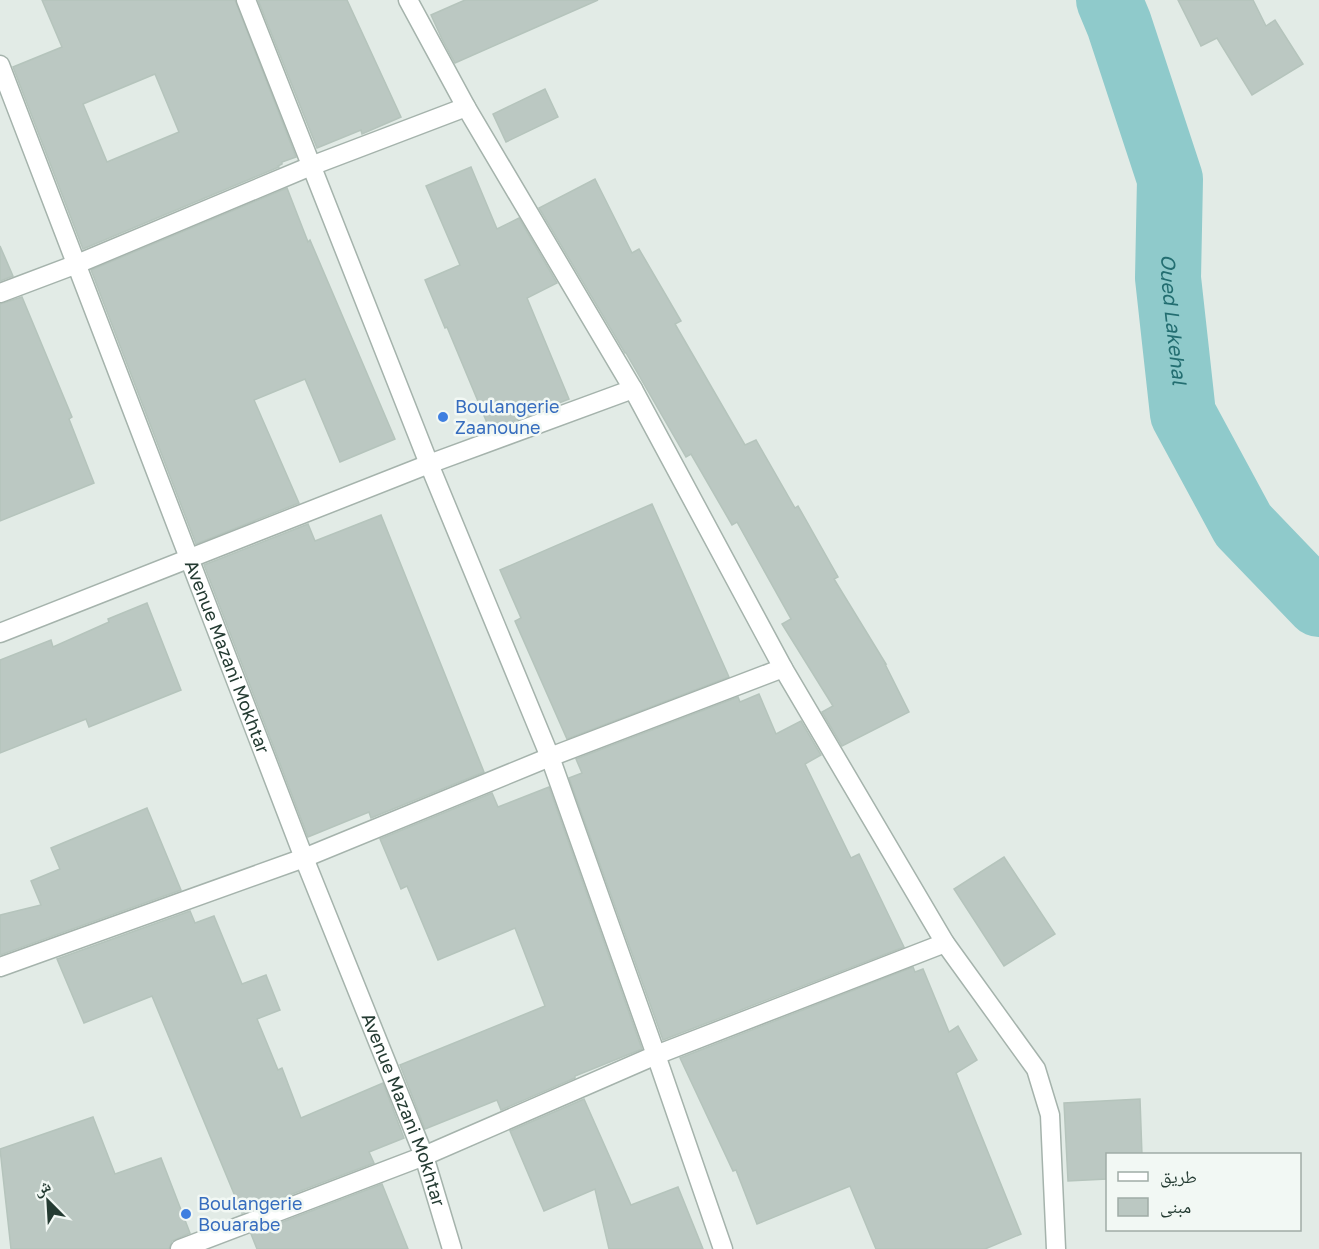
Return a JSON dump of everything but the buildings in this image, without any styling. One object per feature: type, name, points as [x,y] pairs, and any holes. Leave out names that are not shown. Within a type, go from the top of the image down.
[{"type":"street","points":[[246,0],[429,464],[550,757],[723,1249]]},
{"type":"street","points":[[408,0],[466,106],[633,389],[783,668],[945,943],[1036,1069],[1050,1115],[1055,1248]]},
{"type":"street","name":"Avenue Mazani Mokhtar","points":[[0,65],[304,858],[424,1156],[452,1249]]},
{"type":"street","points":[[0,293],[77,264],[311,166],[466,106]]},
{"type":"street","points":[[0,633],[429,464],[633,389]]},
{"type":"street","points":[[0,967],[304,858],[550,757],[783,668]]},
{"type":"street","points":[[180,1249],[424,1156],[656,1055],[945,943]]},
{"type":"waterway","name":"Oued Lakehal","points":[[1109,0],[1170,179],[1168,278],[1183,414],[1243,525],[1319,604]]},
{"type":"place","name":"Boulangerie Zaanoune","points":[[443,417]]},
{"type":"place","name":"Boulangerie Bouarabe","points":[[186,1214]]}]
